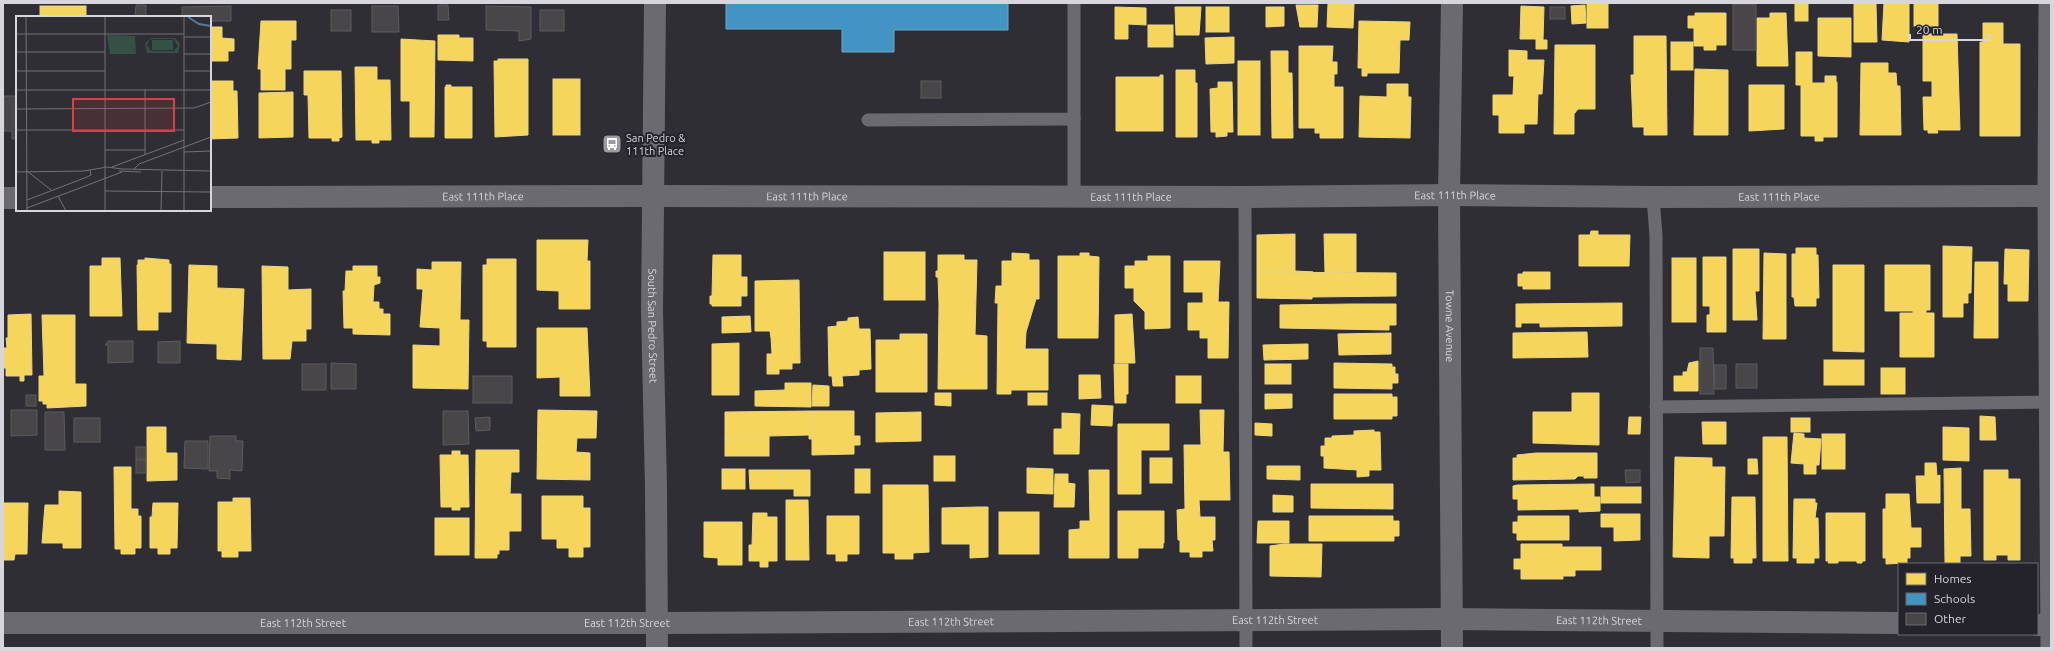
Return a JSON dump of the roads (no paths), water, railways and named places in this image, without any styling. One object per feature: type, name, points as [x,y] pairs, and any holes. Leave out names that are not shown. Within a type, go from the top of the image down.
[{"type":"street","name":"South San Pedro Street","points":[[655,3],[652,196],[657,648]]},
{"type":"street","name":"Towne Avenue","points":[[1452,3],[1449,195],[1452,648]]},
{"type":"street","name":"East 111th Place","points":[[211,197],[1245,197],[1449,195],[1653,197],[2047,196]]},
{"type":"street","points":[[3,198],[16,198]]},
{"type":"street","name":"East 112th Street","points":[[3,623],[657,623],[1452,619],[1898,624]]},
{"type":"lane","points":[[1074,3],[1074,196]]},
{"type":"lane","points":[[2045,3],[2047,196],[2045,625],[2047,648]]},
{"type":"lane","points":[[868,120],[1074,119]]},
{"type":"lane","points":[[1245,197],[1246,648]]},
{"type":"lane","points":[[1653,197],[1656,236],[1657,648]]},
{"type":"lane","points":[[1656,407],[2046,402]]},
{"type":"place","name":"San Pedro & 111th Place","points":[[612,144]]}]
